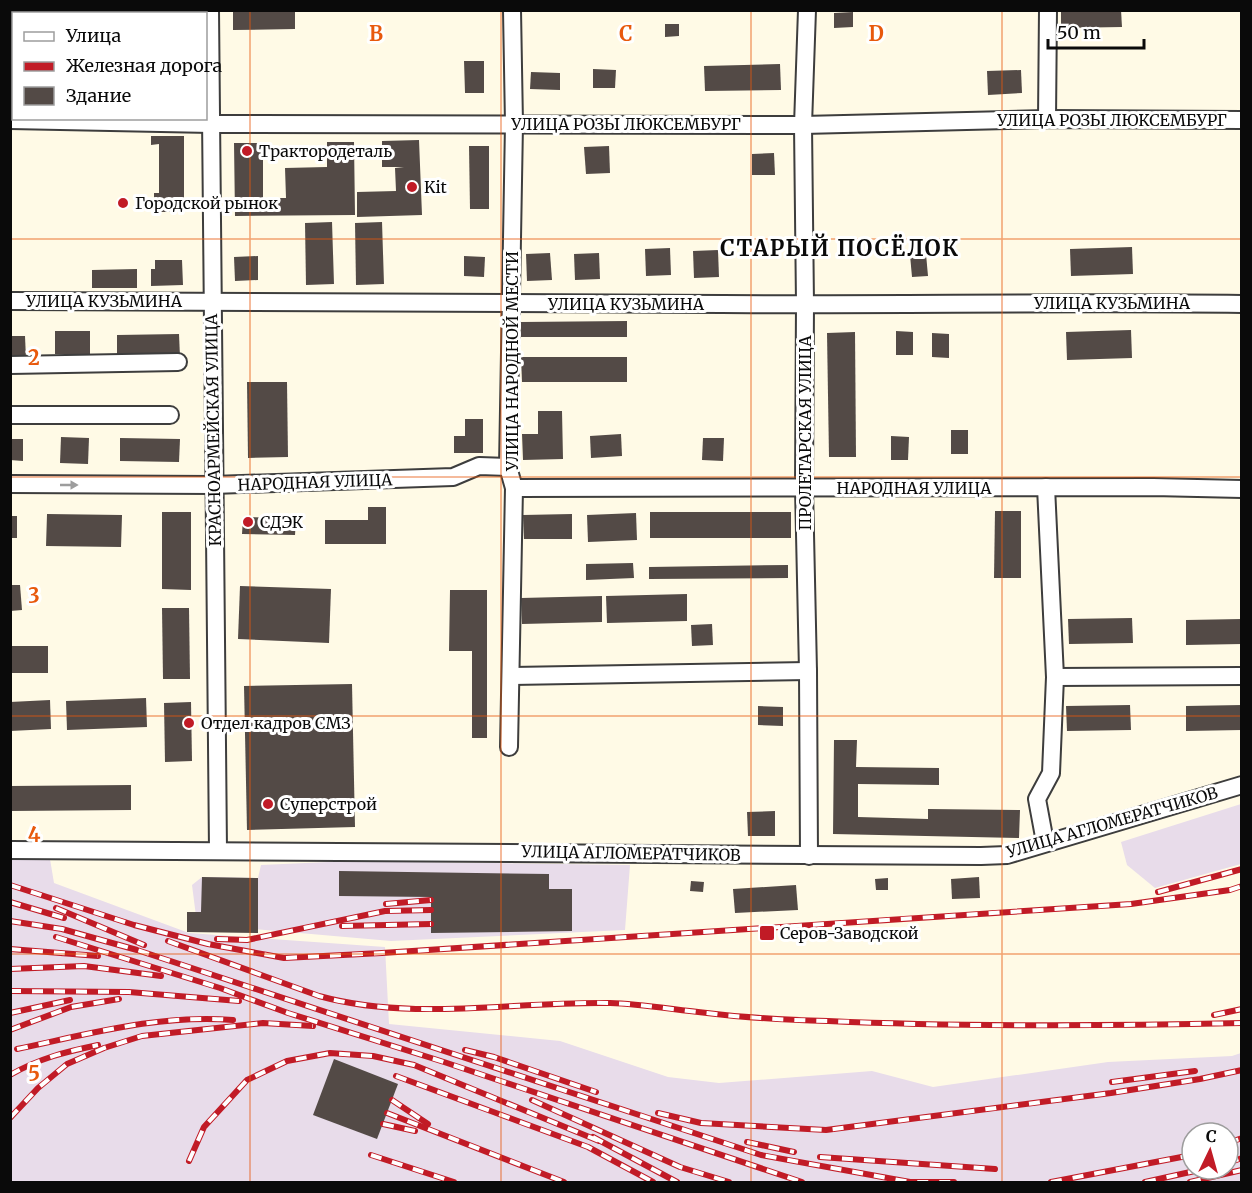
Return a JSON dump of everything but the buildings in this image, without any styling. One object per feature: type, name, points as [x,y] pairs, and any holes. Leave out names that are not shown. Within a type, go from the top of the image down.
[{"type":"street","name":"КРАСНОАРМЕЙСКАЯ УЛИЦА","points":[[210,10],[218,850]]},
{"type":"street","name":"УЛИЦА НАРОДНОЙ МЕСТИ","points":[[509,747],[514,489],[508,467],[514,124],[512,10]]},
{"type":"street","name":"ПРОЛЕТАРСКАЯ УЛИЦА","points":[[807,10],[803,125],[804,488],[809,856]]},
{"type":"street","points":[[1047,120],[1048,10]]},
{"type":"street","name":"УЛИЦА РОЗЫ ЛЮКСЕМБУРГ","points":[[10,120],[211,124],[803,125],[1047,120],[1242,120]]},
{"type":"street","name":"УЛИЦА КУЗЬМИНА","points":[[10,301],[1242,304]]},
{"type":"street","points":[[10,365],[178,363]]},
{"type":"street","points":[[10,415],[171,415]]},
{"type":"street","name":"НАРОДНАЯ УЛИЦА","points":[[10,484],[213,485],[453,477],[479,466],[508,467]]},
{"type":"street","points":[[1045,842],[1037,799],[1051,773],[1055,677],[1046,487]]},
{"type":"street","name":"НАРОДНАЯ УЛИЦА","points":[[514,489],[1046,487],[1242,489]]},
{"type":"street","points":[[512,676],[808,671]]},
{"type":"street","points":[[1055,677],[1242,676]]},
{"type":"street","name":"УЛИЦА АГЛОМЕРАТЧИКОВ","points":[[10,850],[990,856],[1007,855],[1242,785]]},
{"type":"shaded area","points":[[1241,804],[1241,864],[1155,888],[1127,865],[1121,842]]},
{"type":"shaded area","points":[[11,859],[50,859],[54,883],[189,933],[385,947],[389,1024],[560,1041],[668,1077],[719,1083],[872,1071],[933,1087],[1108,1062],[1232,1056],[1241,1053],[1241,1182],[11,1182]]},
{"type":"shaded area","points":[[350,861],[630,865],[625,930],[391,941],[197,924],[192,885],[202,877],[258,878],[261,865]]},
{"type":"railway","points":[[1158,892],[1242,869]]},
{"type":"railway","points":[[10,885],[134,925],[208,944],[284,958],[1131,904],[1230,890],[1242,886]]},
{"type":"railway","points":[[386,904],[431,900]]},
{"type":"railway","points":[[10,902],[64,918]]},
{"type":"railway","points":[[56,908],[144,945]]},
{"type":"railway","points":[[217,939],[247,940],[385,911],[431,910]]},
{"type":"railway","points":[[10,921],[62,929],[137,950],[761,1155],[910,1182],[954,1182]]},
{"type":"railway","points":[[342,926],[431,924]]},
{"type":"railway","points":[[56,937],[220,988],[288,1013],[444,1062],[802,1182]]},
{"type":"railway","points":[[168,941],[319,996],[355,1004],[391,1008],[427,1009],[610,1003],[722,1015],[879,1023],[1035,1025],[1242,1023]]},
{"type":"railway","points":[[10,949],[98,956]]},
{"type":"railway","points":[[10,969],[84,966],[161,976]]},
{"type":"railway","points":[[10,991],[129,992],[239,1001]]},
{"type":"railway","points":[[10,1030],[71,1007],[119,999]]},
{"type":"railway","points":[[10,1013],[70,1000]]},
{"type":"railway","points":[[1214,1015],[1242,1009]]},
{"type":"railway","points":[[17,1049],[152,1023],[179,1020],[233,1020]]},
{"type":"railway","points":[[10,1118],[38,1088],[67,1064],[104,1048],[142,1036],[263,1023],[313,1026]]},
{"type":"railway","points":[[10,1075],[53,1056],[98,1045]]},
{"type":"railway","points":[[465,1050],[494,1057],[596,1092]]},
{"type":"railway","points":[[189,1161],[204,1127],[247,1080],[287,1061],[330,1053],[373,1056],[414,1065],[599,1141]]},
{"type":"railway","points":[[658,1113],[701,1123],[826,1130],[1111,1093],[1242,1070]]},
{"type":"railway","points":[[1112,1082],[1195,1071]]},
{"type":"railway","points":[[396,1076],[588,1147],[653,1182]]},
{"type":"railway","points":[[392,1100],[428,1124]]},
{"type":"railway","points":[[532,1100],[680,1167],[729,1182]]},
{"type":"railway","points":[[387,1113],[564,1182]]},
{"type":"railway","points":[[383,1124],[415,1131]]},
{"type":"railway","points":[[593,1137],[677,1182]]},
{"type":"railway","points":[[747,1142],[794,1152]]},
{"type":"railway","points":[[371,1155],[454,1182]]},
{"type":"railway","points":[[820,1157],[995,1169]]},
{"type":"railway","points":[[1051,1182],[1180,1157]]},
{"type":"railway","points":[[1190,1182],[1242,1170]]},
{"type":"railway","points":[[1145,1182],[1180,1174]]},
{"type":"place","name":"Трактородеталь","points":[[247,151]]},
{"type":"place","name":"Kit","points":[[412,187]]},
{"type":"place","name":"Городской рынок","points":[[123,203]]},
{"type":"place","name":"СДЭК","points":[[248,522]]},
{"type":"place","name":"Отдел кадров СМЗ","points":[[189,723]]},
{"type":"place","name":"Суперстрой","points":[[268,804]]},
{"type":"place","name":"Серов-Заводской","points":[[767,933]]},
{"type":"district","name":"СТАРЫЙ ПОСЁЛОК","points":[[840,248]]}]
